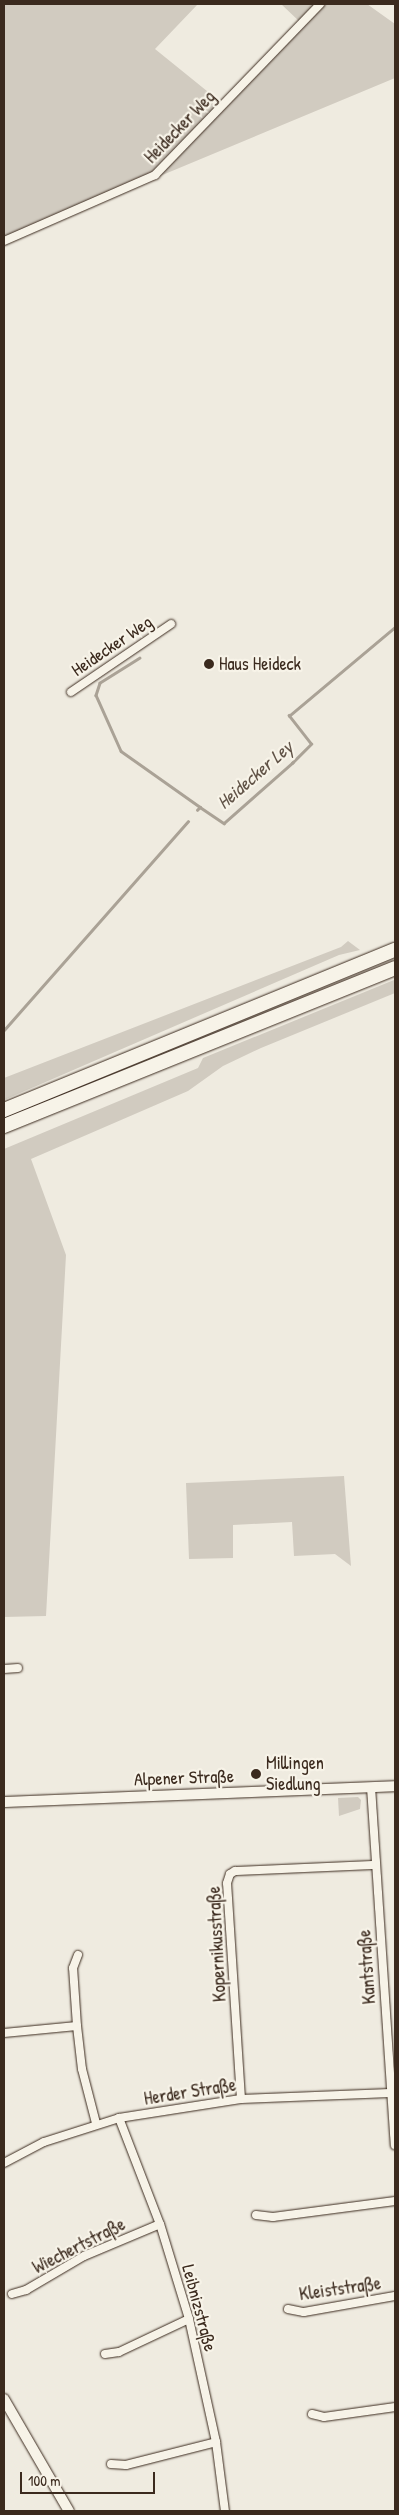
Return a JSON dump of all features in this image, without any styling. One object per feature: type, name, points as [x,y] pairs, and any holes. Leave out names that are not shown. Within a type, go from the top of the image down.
[{"type":"highway","points":[[4,1110],[395,950]]},
{"type":"highway","points":[[4,1126],[395,968]]},
{"type":"street","name":"Heidecker Weg","points":[[4,241],[156,175],[320,4]]},
{"type":"street","name":"Heidecker Weg","points":[[71,692],[171,624]]},
{"type":"street","points":[[4,1669],[18,1668]]},
{"type":"street","name":"Alpener Straße","points":[[4,1802],[395,1786]]},
{"type":"street","name":"Kantstraße","points":[[371,1787],[374,1865],[395,2146]]},
{"type":"street","name":"Kopernikusstraße","points":[[241,2098],[227,1883],[230,1874],[235,1871],[374,1865]]},
{"type":"street","points":[[78,1955],[73,1968],[77,2026],[82,2069],[96,2123]]},
{"type":"street","points":[[4,2033],[77,2026]]},
{"type":"street","name":"Herder Straße","points":[[4,2163],[44,2142],[96,2123],[119,2118],[241,2098],[390,2093]]},
{"type":"street","name":"Leibnizstraße","points":[[119,2118],[160,2224],[189,2319],[216,2442],[225,2511]]},
{"type":"street","points":[[256,2215],[272,2217],[395,2201]]},
{"type":"street","name":"Wiechertstraße","points":[[12,2294],[26,2290],[84,2256],[160,2224]]},
{"type":"street","name":"Kleiststraße","points":[[288,2310],[304,2312],[395,2296]]},
{"type":"street","points":[[105,2354],[119,2352],[189,2319]]},
{"type":"street","points":[[4,2399],[69,2511]]},
{"type":"street","points":[[312,2414],[324,2417],[395,2406]]},
{"type":"street","points":[[111,2464],[126,2465],[216,2442]]},
{"type":"shaded area","points":[[4,4],[198,4],[155,49],[223,104],[301,23],[281,4],[367,4],[395,24],[395,78],[4,241]]},
{"type":"shaded area","points":[[348,941],[360,950],[339,955],[4,1100],[4,1078],[341,947]]},
{"type":"shaded area","points":[[394,980],[395,993],[261,1048],[223,1066],[188,1091],[31,1159],[66,1255],[46,1616],[4,1617],[4,1149],[198,1068],[203,1058]]},
{"type":"shaded area","points":[[344,1476],[351,1566],[335,1554],[294,1556],[292,1522],[233,1525],[233,1558],[189,1559],[186,1483]]},
{"type":"shaded area","points":[[358,1797],[361,1800],[360,1809],[339,1816],[338,1798]]},
{"type":"waterway","name":"Heidecker Ley","points":[[197,810],[200,807],[224,823],[292,763],[311,744],[289,716],[395,627]]},
{"type":"waterway","points":[[140,658],[100,683],[96,695],[121,751],[200,807]]},
{"type":"waterway","name":"Heidecker Ley","points":[[4,1030],[188,821]]},
{"type":"place","name":"Haus Heideck","points":[[209,664]]},
{"type":"place","name":"Millingen Siedlung","points":[[256,1774]]}]
